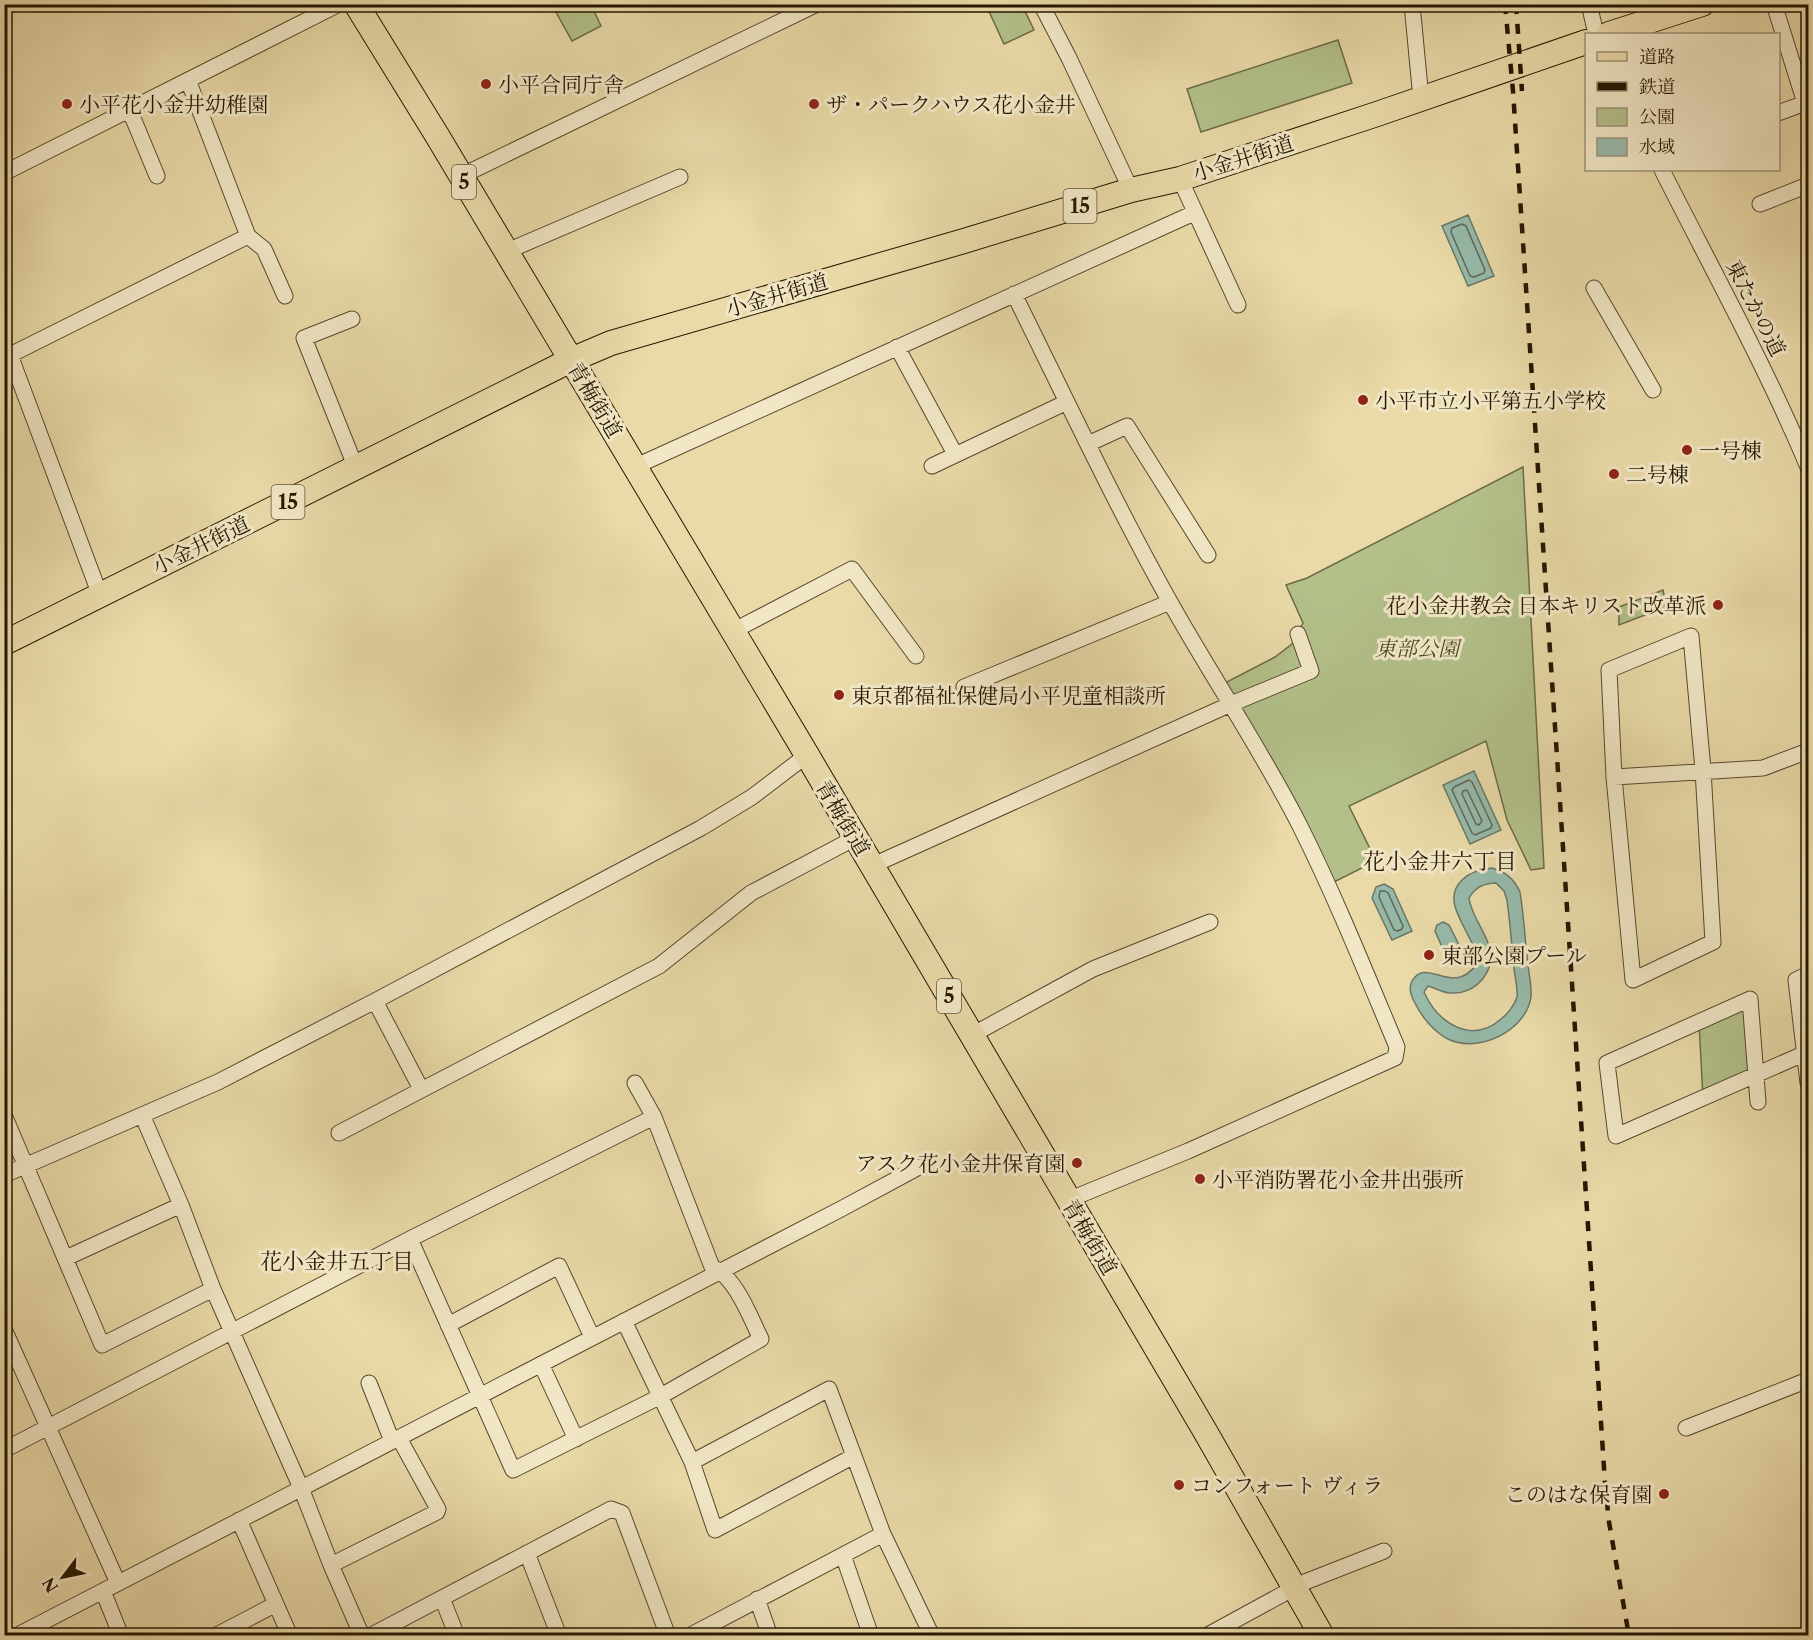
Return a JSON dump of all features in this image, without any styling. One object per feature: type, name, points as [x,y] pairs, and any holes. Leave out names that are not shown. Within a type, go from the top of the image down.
[{"type":"main road","name":"青梅街道","points":[[356,4],[807,755],[1205,1431],[1322,1635]]},
{"type":"main road","points":[[1612,33],[1702,4]]},
{"type":"main road","name":"小金井街道","points":[[4,643],[571,360],[611,343],[1131,190],[1180,178],[1585,43]]},
{"type":"street","points":[[4,173],[339,4]]},
{"type":"street","points":[[461,176],[817,4]]},
{"type":"street","points":[[1041,4],[1131,190]]},
{"type":"street","points":[[1412,4],[1421,99]]},
{"type":"street","points":[[1589,4],[1596,33]]},
{"type":"street","points":[[1774,4],[1807,103],[1780,113]]},
{"type":"street","points":[[188,80],[248,236],[264,249],[285,296]]},
{"type":"street","points":[[130,111],[157,176]]},
{"type":"street","name":"東たかの道","points":[[1663,171],[1750,340],[1808,464]]},
{"type":"street","points":[[505,252],[680,177]]},
{"type":"street","points":[[1180,178],[1194,213],[1238,305]]},
{"type":"street","points":[[1760,204],[1809,185]]},
{"type":"street","points":[[634,466],[1194,213]]},
{"type":"street","points":[[100,595],[10,356],[248,236]]},
{"type":"street","points":[[1594,288],[1653,390]]},
{"type":"street","points":[[1014,294],[1170,602],[1291,808],[1340,911],[1397,1047],[1395,1058],[1188,1151],[1068,1200]]},
{"type":"street","points":[[352,319],[304,338],[356,468]]},
{"type":"street","points":[[897,347],[955,454]]},
{"type":"street","points":[[932,466],[1067,402]]},
{"type":"street","points":[[1088,444],[1126,426],[1208,555]]},
{"type":"street","points":[[733,631],[852,569],[916,656]]},
{"type":"street","points":[[964,687],[1170,602]]},
{"type":"street","points":[[871,866],[1231,704],[1311,671],[1298,634]]},
{"type":"street","points":[[1691,636],[1703,770],[1713,942],[1633,980],[1614,777],[1610,670],[1691,636]]},
{"type":"street","points":[[1614,777],[1763,768],[1809,751]]},
{"type":"street","points":[[4,1175],[143,1117],[218,1082],[375,1001],[701,828],[752,797],[807,755]]},
{"type":"street","points":[[339,1133],[658,966],[751,893],[855,838]]},
{"type":"street","points":[[972,1035],[1093,969],[1210,922]]},
{"type":"street","points":[[1809,974],[1796,980],[1807,1052],[1809,1083]]},
{"type":"street","points":[[1758,1102],[1756,1076],[1750,999],[1607,1063],[1616,1136],[1756,1076],[1807,1052]]},
{"type":"street","points":[[375,1001],[421,1089]]},
{"type":"street","points":[[410,1239],[513,1470],[661,1396],[761,1340],[734,1286],[721,1271],[712,1267],[654,1117],[635,1083]]},
{"type":"street","points":[[4,1114],[102,1345],[213,1289]]},
{"type":"street","points":[[143,1117],[181,1204],[213,1289],[301,1488],[331,1565],[362,1635]]},
{"type":"street","points":[[4,1450],[410,1239],[654,1117]]},
{"type":"street","points":[[16,1635],[919,1167]]},
{"type":"street","points":[[66,1258],[181,1204]]},
{"type":"street","points":[[448,1325],[559,1266],[592,1338]]},
{"type":"street","points":[[624,1321],[692,1462],[715,1530],[854,1455]]},
{"type":"street","points":[[4,1329],[118,1583]]},
{"type":"street","points":[[540,1364],[576,1439]]},
{"type":"street","points":[[1686,1428],[1809,1380]]},
{"type":"street","points":[[331,1565],[437,1512],[438,1509],[395,1439],[369,1383]]},
{"type":"street","points":[[692,1462],[829,1389],[883,1534],[932,1635]]},
{"type":"street","points":[[370,1635],[611,1509],[621,1513],[668,1635]]},
{"type":"street","points":[[239,1520],[290,1635]]},
{"type":"street","points":[[689,1635],[883,1534]]},
{"type":"street","points":[[1206,1635],[1305,1582],[1384,1551]]},
{"type":"street","points":[[527,1553],[559,1635]]},
{"type":"street","points":[[843,1555],[871,1635]]},
{"type":"street","points":[[103,1591],[121,1635]]},
{"type":"street","points":[[442,1598],[457,1635]]},
{"type":"street","points":[[757,1599],[770,1635]]},
{"type":"street","points":[[215,1635],[276,1604]]},
{"type":"green space","points":[[552,5],[591,5],[601,26],[572,41]]},
{"type":"green space","points":[[986,5],[1022,5],[1034,30],[1004,44]]},
{"type":"green space","points":[[1338,40],[1352,83],[1201,132],[1187,89]]},
{"type":"green space","name":"東部公園","points":[[1523,467],[1544,868],[1531,870],[1507,820],[1486,741],[1349,806],[1376,861],[1324,887],[1294,826],[1217,687],[1275,657],[1292,644],[1303,623],[1286,585],[1307,578]]},
{"type":"green space","points":[[1663,590],[1666,607],[1619,625],[1619,607]]},
{"type":"green space","points":[[1750,999],[1756,1076],[1703,1098],[1699,1023]]},
{"type":"water","points":[[1468,215],[1494,276],[1468,286],[1442,226]]},
{"type":"water","points":[[1474,771],[1501,830],[1470,844],[1443,785]]},
{"type":"water","points":[[1492,868],[1512,880],[1520,892],[1531,997],[1520,1020],[1510,1029],[1486,1041],[1473,1044],[1460,1043],[1443,1036],[1428,1023],[1410,992],[1410,986],[1418,974],[1425,972],[1449,978],[1458,977],[1467,974],[1476,965],[1476,955],[1472,944],[1456,911],[1455,890],[1465,877],[1480,870]],"holes":[[[1496,883],[1504,891],[1507,900],[1517,997],[1506,1015],[1490,1027],[1478,1030],[1456,1027],[1438,1013],[1424,992],[1428,986],[1448,993],[1460,993],[1469,990],[1482,979],[1487,972],[1491,955],[1469,898],[1477,888],[1488,884]]]},
{"type":"water","points":[[1384,884],[1393,889],[1412,931],[1392,940],[1372,898],[1376,887]]},
{"type":"water","points":[[1443,922],[1449,925],[1461,949],[1446,956],[1435,931],[1437,925]]},
{"type":"railway","points":[[1505,4],[1513,91],[1605,1483],[1609,1522],[1629,1636]]},
{"type":"railway","points":[[1516,4],[1522,91]]},
{"type":"place","name":"小平合同庁舎","points":[[486,84]]},
{"type":"place","name":"小平花小金井幼稚園","points":[[67,104]]},
{"type":"place","name":"ザ・パークハウス花小金井","points":[[814,104]]},
{"type":"place","name":"小平市立小平第五小学校","points":[[1363,400]]},
{"type":"place","name":"一号棟","points":[[1687,450]]},
{"type":"place","name":"二号棟","points":[[1614,474]]},
{"type":"place","name":"花小金井教会 日本キリスト改革派","points":[[1718,605]]},
{"type":"place","name":"東京都福祉保健局小平児童相談所","points":[[839,695]]},
{"type":"place","name":"東部公園プール","points":[[1429,955]]},
{"type":"place","name":"アスク花小金井保育園","points":[[1077,1163]]},
{"type":"place","name":"小平消防署花小金井出張所","points":[[1200,1179]]},
{"type":"place","name":"コンフォート ヴィラ","points":[[1179,1485]]},
{"type":"place","name":"このはな保育園","points":[[1664,1494]]},
{"type":"district","name":"花小金井六丁目","points":[[1440,861]]},
{"type":"district","name":"花小金井五丁目","points":[[337,1261]]}]
